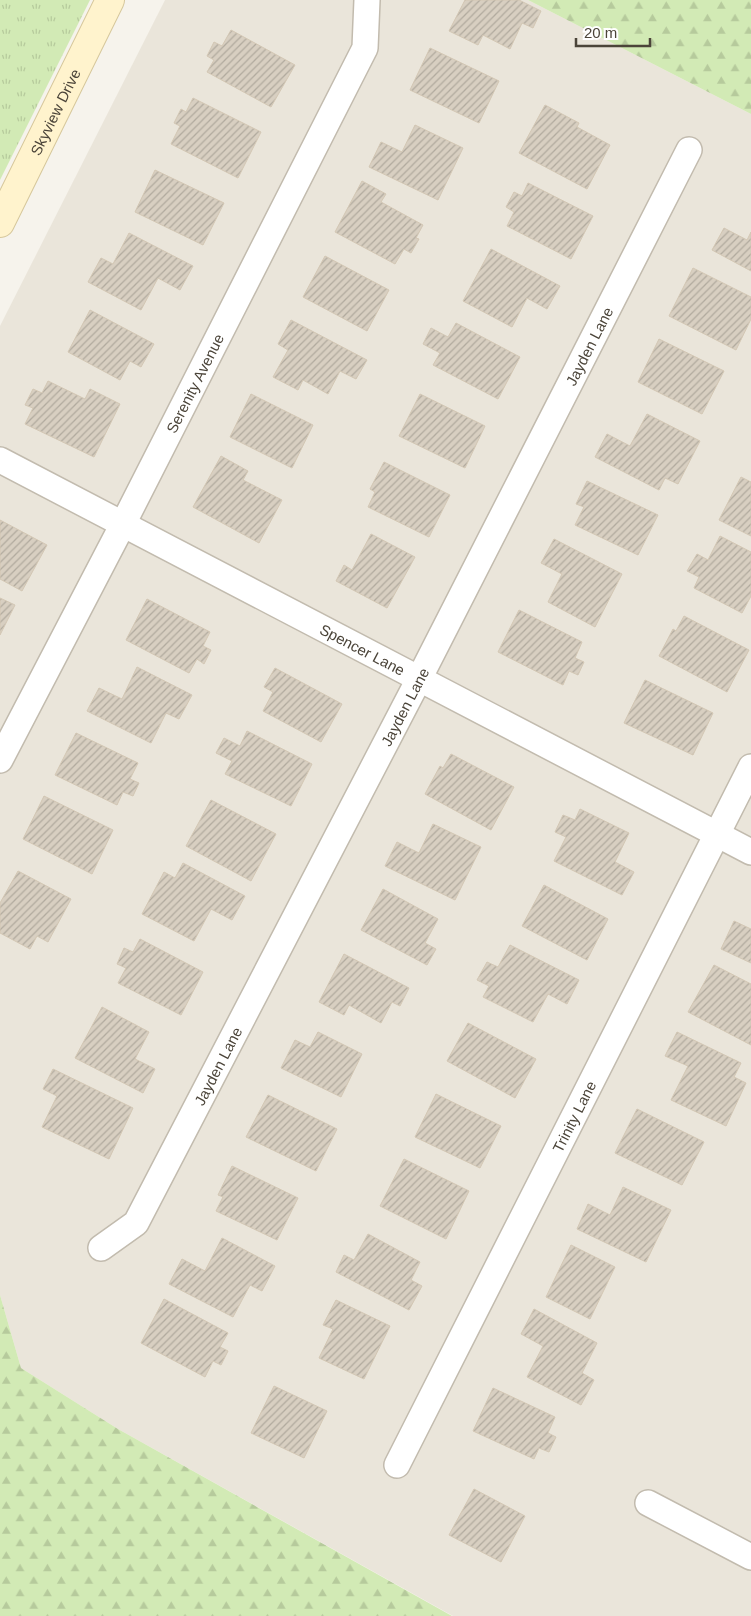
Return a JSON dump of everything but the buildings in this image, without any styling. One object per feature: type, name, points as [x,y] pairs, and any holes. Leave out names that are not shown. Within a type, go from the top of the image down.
[{"type":"street","name":"Skyview Drive","points":[[0,223],[110,0]]},
{"type":"street","name":"Serenity Avenue","points":[[0,760],[365,48],[367,0]]},
{"type":"street","name":"Jayden Lane","points":[[101,1248],[136,1223],[419,679],[689,150]]},
{"type":"street","name":"Spencer Lane","points":[[0,460],[751,852]]},
{"type":"street","name":"Trinity Lane","points":[[397,1465],[751,767]]},
{"type":"street","points":[[648,1503],[751,1557]]},
{"type":"shaded area","points":[[165,0],[528,0],[751,114],[751,1616],[453,1616],[118,1429],[21,1368],[0,1295],[0,326]]},
{"type":"green space","points":[[0,0],[90,0],[0,180]]},
{"type":"green space","points":[[528,0],[751,0],[751,114]]},
{"type":"green space","points":[[0,1295],[21,1368],[118,1429],[452,1616],[0,1616]]}]
